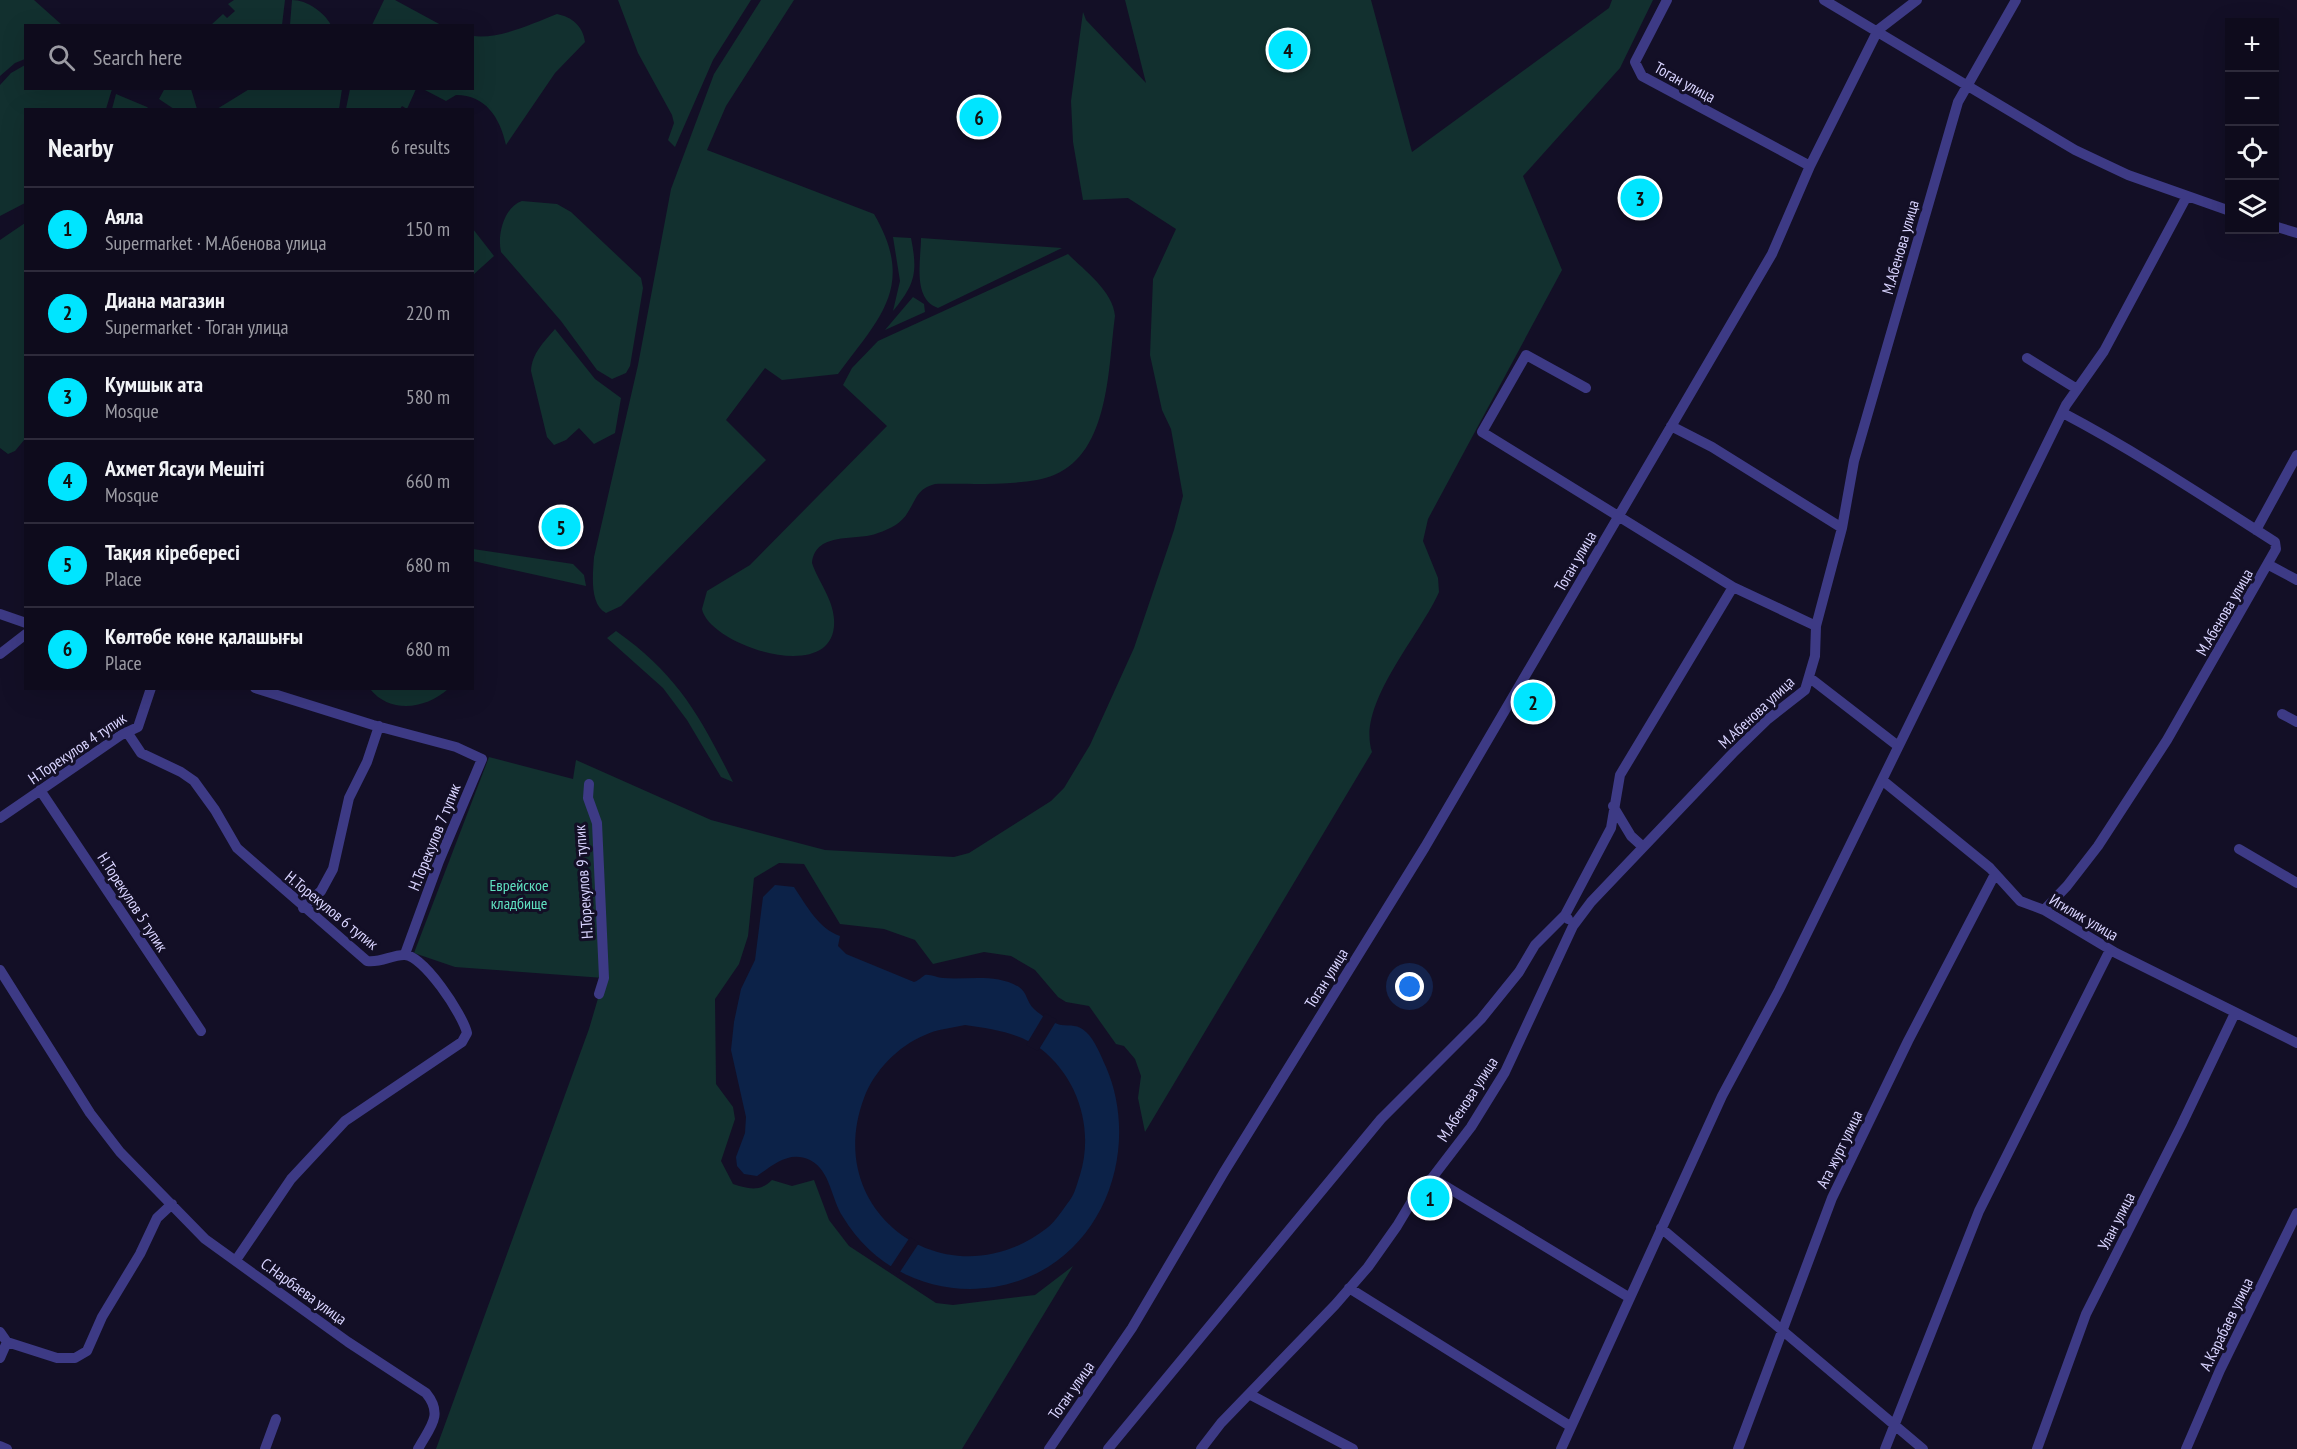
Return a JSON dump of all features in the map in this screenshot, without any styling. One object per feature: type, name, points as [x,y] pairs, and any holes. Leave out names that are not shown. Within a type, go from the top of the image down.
[{"type":"street","points":[[1824,0],[1878,30],[2075,150],[2128,176],[2225,210]]},
{"type":"street","points":[[1810,166],[1878,30],[1917,0]]},
{"type":"street","name":"М.Абенова улица","points":[[1201,1449],[1349,1288],[1397,1226],[1421,1186],[1432,1178],[1471,1127],[1505,1072],[1573,926],[1642,846],[1768,719],[1805,690],[1815,656],[1816,626],[1842,528],[1854,461],[1958,102],[2016,0]]},
{"type":"street","name":"Тоган улица","points":[[1049,1449],[1132,1328],[1224,1172],[1425,847],[1772,254],[1810,166],[1642,76],[1635,63],[1665,4]]},
{"type":"street","points":[[1561,1449],[1722,1096],[1779,990],[2063,413],[2104,351],[2187,196]]},
{"type":"street","points":[[2279,228],[2297,233]]},
{"type":"street","points":[[1586,388],[1526,355],[1482,432],[1733,587],[1816,626]]},
{"type":"street","points":[[2027,358],[2077,389]]},
{"type":"street","name":"М.Абенова улица","points":[[2044,910],[2067,886],[2098,846],[2167,740],[2269,565],[2276,549],[2275,542],[2098,431],[2063,413]]},
{"type":"street","points":[[1671,426],[1712,447],[1842,528]]},
{"type":"street","points":[[2256,530],[2297,455]]},
{"type":"street","name":"М.Абенова улица","points":[[2269,565],[2297,579]]},
{"type":"street","points":[[1108,1449],[1381,1119],[1481,1019],[1520,972],[1535,945],[1565,915],[1611,828],[1620,775],[1733,587]]},
{"type":"street","points":[[0,614],[24,622]]},
{"type":"street","points":[[0,654],[24,636]]},
{"type":"street","points":[[1810,678],[1898,746]]},
{"type":"street","name":"Н.Торекулов 4 тупик","points":[[0,818],[127,732],[138,727],[150,690]]},
{"type":"street","points":[[261,690],[379,726],[367,762],[349,798],[333,869],[321,891],[303,908]]},
{"type":"street","points":[[2282,714],[2297,722]]},
{"type":"street","name":"Н.Торекулов 7 тупик","points":[[379,726],[456,747],[482,759],[439,861],[405,954]]},
{"type":"street","name":"Н.Торекулов 6 тупик","points":[[127,732],[141,753],[181,772],[194,781],[215,810],[237,848],[303,908],[367,961],[376,962],[405,954]]},
{"type":"street","name":"Игилик улица","points":[[1882,780],[1995,874],[2020,901],[2044,910],[2110,950],[2297,1043]]},
{"type":"street","name":"Н.Торекулов 9 тупик","points":[[589,784],[588,798],[597,823],[604,978],[599,994]]},
{"type":"street","name":"Н.Торекулов 5 тупик","points":[[40,790],[201,1031]]},
{"type":"street","points":[[1613,806],[1631,836],[1642,846]]},
{"type":"street","points":[[2239,849],[2297,884]]},
{"type":"street","name":"Ата журт улица","points":[[1738,1449],[1832,1198],[1908,1041],[1995,874]]},
{"type":"street","points":[[1565,915],[1573,926]]},
{"type":"street","points":[[1885,1449],[1979,1211],[2110,950]]},
{"type":"street","points":[[236,1260],[291,1179],[345,1120],[462,1042],[467,1033],[465,1021],[456,1006],[416,958],[405,954]]},
{"type":"street","name":"С.Нарбаева улица","points":[[0,970],[90,1113],[120,1152],[205,1239],[348,1342],[426,1393],[435,1404],[435,1418],[418,1449]]},
{"type":"street","name":"Улан улица","points":[[2037,1449],[2086,1314],[2181,1126],[2235,1012]]},
{"type":"street","points":[[1432,1178],[1630,1298]]},
{"type":"street","points":[[0,1332],[7,1342],[57,1358],[75,1358],[87,1351],[102,1317],[140,1254],[157,1218],[172,1204]]},
{"type":"street","name":"А.Карабаев улица","points":[[2186,1449],[2220,1370],[2297,1213]]},
{"type":"street","points":[[1661,1228],[1923,1449]]},
{"type":"street","points":[[1349,1288],[1570,1426]]},
{"type":"street","points":[[0,1358],[7,1342]]},
{"type":"street","points":[[1250,1394],[1353,1449]]},
{"type":"street","points":[[265,1449],[276,1419]]},
{"type":"street","points":[[0,1446],[6,1449]]},
{"type":"green space","points":[[0,0],[34,0],[61,24],[24,24],[24,59],[15,63],[0,76]]},
{"type":"green space","points":[[234,0],[285,0],[282,24],[212,24],[223,14],[227,18],[235,11],[228,4]]},
{"type":"green space","points":[[292,0],[303,2],[314,8],[330,24],[290,24]]},
{"type":"green space","points":[[384,0],[395,0],[439,24],[372,24]]},
{"type":"green space","points":[[618,0],[751,0],[713,60],[675,147],[668,140],[674,123],[672,115],[638,53]]},
{"type":"green space","points":[[761,0],[794,0],[726,106],[707,150],[874,214],[886,239],[892,261],[892,281],[888,300],[867,335],[838,374],[782,380],[765,368],[726,420],[766,460],[621,606],[606,613],[594,596],[594,557],[638,365],[671,189],[714,74]]},
{"type":"green space","name":"Еврейское кладбище","points":[[1125,0],[1371,0],[1412,152],[1609,8],[1612,0],[1653,0],[1620,68],[1523,176],[1562,270],[1428,519],[1423,541],[1438,578],[1439,592],[1381,692],[1373,713],[1370,733],[1372,752],[1145,1132],[1138,1098],[1141,1076],[1135,1059],[1124,1046],[1116,1044],[1089,1006],[1066,1002],[1058,997],[1035,970],[1011,956],[984,952],[933,964],[915,940],[884,929],[840,924],[804,864],[779,863],[754,878],[748,936],[739,964],[715,999],[716,1084],[733,1107],[735,1119],[721,1161],[733,1184],[758,1188],[772,1180],[792,1186],[814,1180],[829,1220],[849,1246],[936,1303],[953,1305],[1035,1295],[1073,1266],[962,1449],[436,1449],[589,1029],[604,978],[455,967],[414,953],[489,757],[573,779],[576,760],[711,820],[825,850],[954,857],[969,853],[1051,801],[1064,788],[1090,745],[1134,648],[1174,530],[1183,496],[1171,429],[1162,410],[1150,355],[1153,279],[1176,229],[1128,198],[1083,200],[1073,142],[1071,101],[1083,12],[1086,20],[1146,83]]},
{"type":"green space","points":[[557,14],[576,23],[582,31],[585,42],[555,73],[506,145],[495,117],[476,99],[456,95],[446,101],[425,90],[474,90],[474,36],[505,33]]},
{"type":"green space","points":[[24,66],[24,90],[112,90],[106,108],[24,108],[24,204],[0,216],[0,85],[11,73]]},
{"type":"green space","points":[[164,90],[191,90],[197,108],[172,108],[159,99]]},
{"type":"green space","points":[[248,90],[342,90],[339,108],[219,108]]},
{"type":"green space","points":[[350,90],[416,90],[407,108],[402,106],[401,108],[346,108]]},
{"type":"green space","points":[[116,94],[148,108],[112,108]]},
{"type":"green space","points":[[522,201],[557,204],[571,212],[641,278],[643,288],[630,366],[626,373],[612,379],[597,370],[561,321],[501,252],[500,238],[503,222],[511,209]]},
{"type":"green space","points":[[24,224],[24,440],[15,451],[8,454],[0,448],[0,240]]},
{"type":"green space","points":[[474,230],[494,256],[474,274]]},
{"type":"green space","points":[[893,237],[911,238],[914,269],[906,293],[893,311],[900,281]]},
{"type":"green space","points":[[921,238],[1062,248],[938,308],[924,296],[921,288]]},
{"type":"green space","points":[[1068,254],[1104,290],[1115,316],[1103,406],[1086,448],[1072,464],[1042,479],[996,484],[935,484],[921,491],[905,516],[891,527],[869,536],[829,541],[821,546],[815,553],[812,563],[831,604],[834,619],[830,640],[816,652],[796,656],[772,654],[748,647],[726,636],[710,623],[702,609],[707,591],[750,565],[887,426],[843,385],[852,368],[878,341]]},
{"type":"green space","points":[[913,297],[924,304],[925,312],[885,330]]},
{"type":"green space","points":[[555,329],[595,379],[621,398],[615,433],[594,444],[579,428],[566,440],[554,445],[547,437],[531,371],[536,353]]},
{"type":"green space","points":[[474,549],[573,564],[584,575],[586,586],[474,561]]},
{"type":"green space","points":[[616,631],[637,647],[672,681],[698,717],[733,782],[721,777],[687,720],[663,688],[607,638]]},
{"type":"green space","points":[[371,690],[447,690],[429,701],[408,706],[388,702]]},
{"type":"water","points":[[775,885],[794,887],[819,922],[832,933],[840,936],[838,946],[846,954],[914,982],[927,975],[943,978],[991,979],[1010,983],[1022,989],[1032,1007],[1043,1016],[1061,1025],[1083,1029],[1089,1035],[1098,1048],[1115,1094],[1119,1122],[1118,1150],[1113,1178],[1103,1204],[1089,1228],[1071,1249],[1048,1267],[1021,1280],[992,1287],[963,1289],[935,1285],[908,1275],[883,1261],[861,1241],[839,1210],[827,1178],[810,1160],[802,1157],[788,1158],[775,1163],[757,1176],[744,1174],[737,1166],[736,1157],[745,1133],[746,1117],[731,1050],[741,989],[755,960],[763,897]],"holes":[[[965,1025],[1005,1032],[1023,1039],[1041,1049],[1054,1061],[1074,1090],[1084,1123],[1085,1141],[1084,1158],[1075,1191],[1050,1225],[1009,1249],[971,1256],[935,1251],[903,1235],[877,1211],[860,1178],[855,1140],[868,1088],[888,1060],[905,1046],[930,1033]]]},
{"type":"pier","points":[[1045,1013],[1057,1020],[1038,1051],[1026,1045]]},
{"type":"pier","points":[[910,1237],[919,1243],[898,1275],[889,1269]]},
{"type":"place","name":"Ахмет Ясауи Мешіті","points":[[1288,50]]},
{"type":"place","name":"Көлтөбе көне қалашығы","points":[[979,117]]},
{"type":"place","name":"Кумшык ата","points":[[1640,198]]},
{"type":"place","name":"Тақия кіребересі","points":[[561,527]]},
{"type":"place","name":"Диана магазин","points":[[1533,702]]},
{"type":"place","name":"Аяла","points":[[1430,1198]]}]
